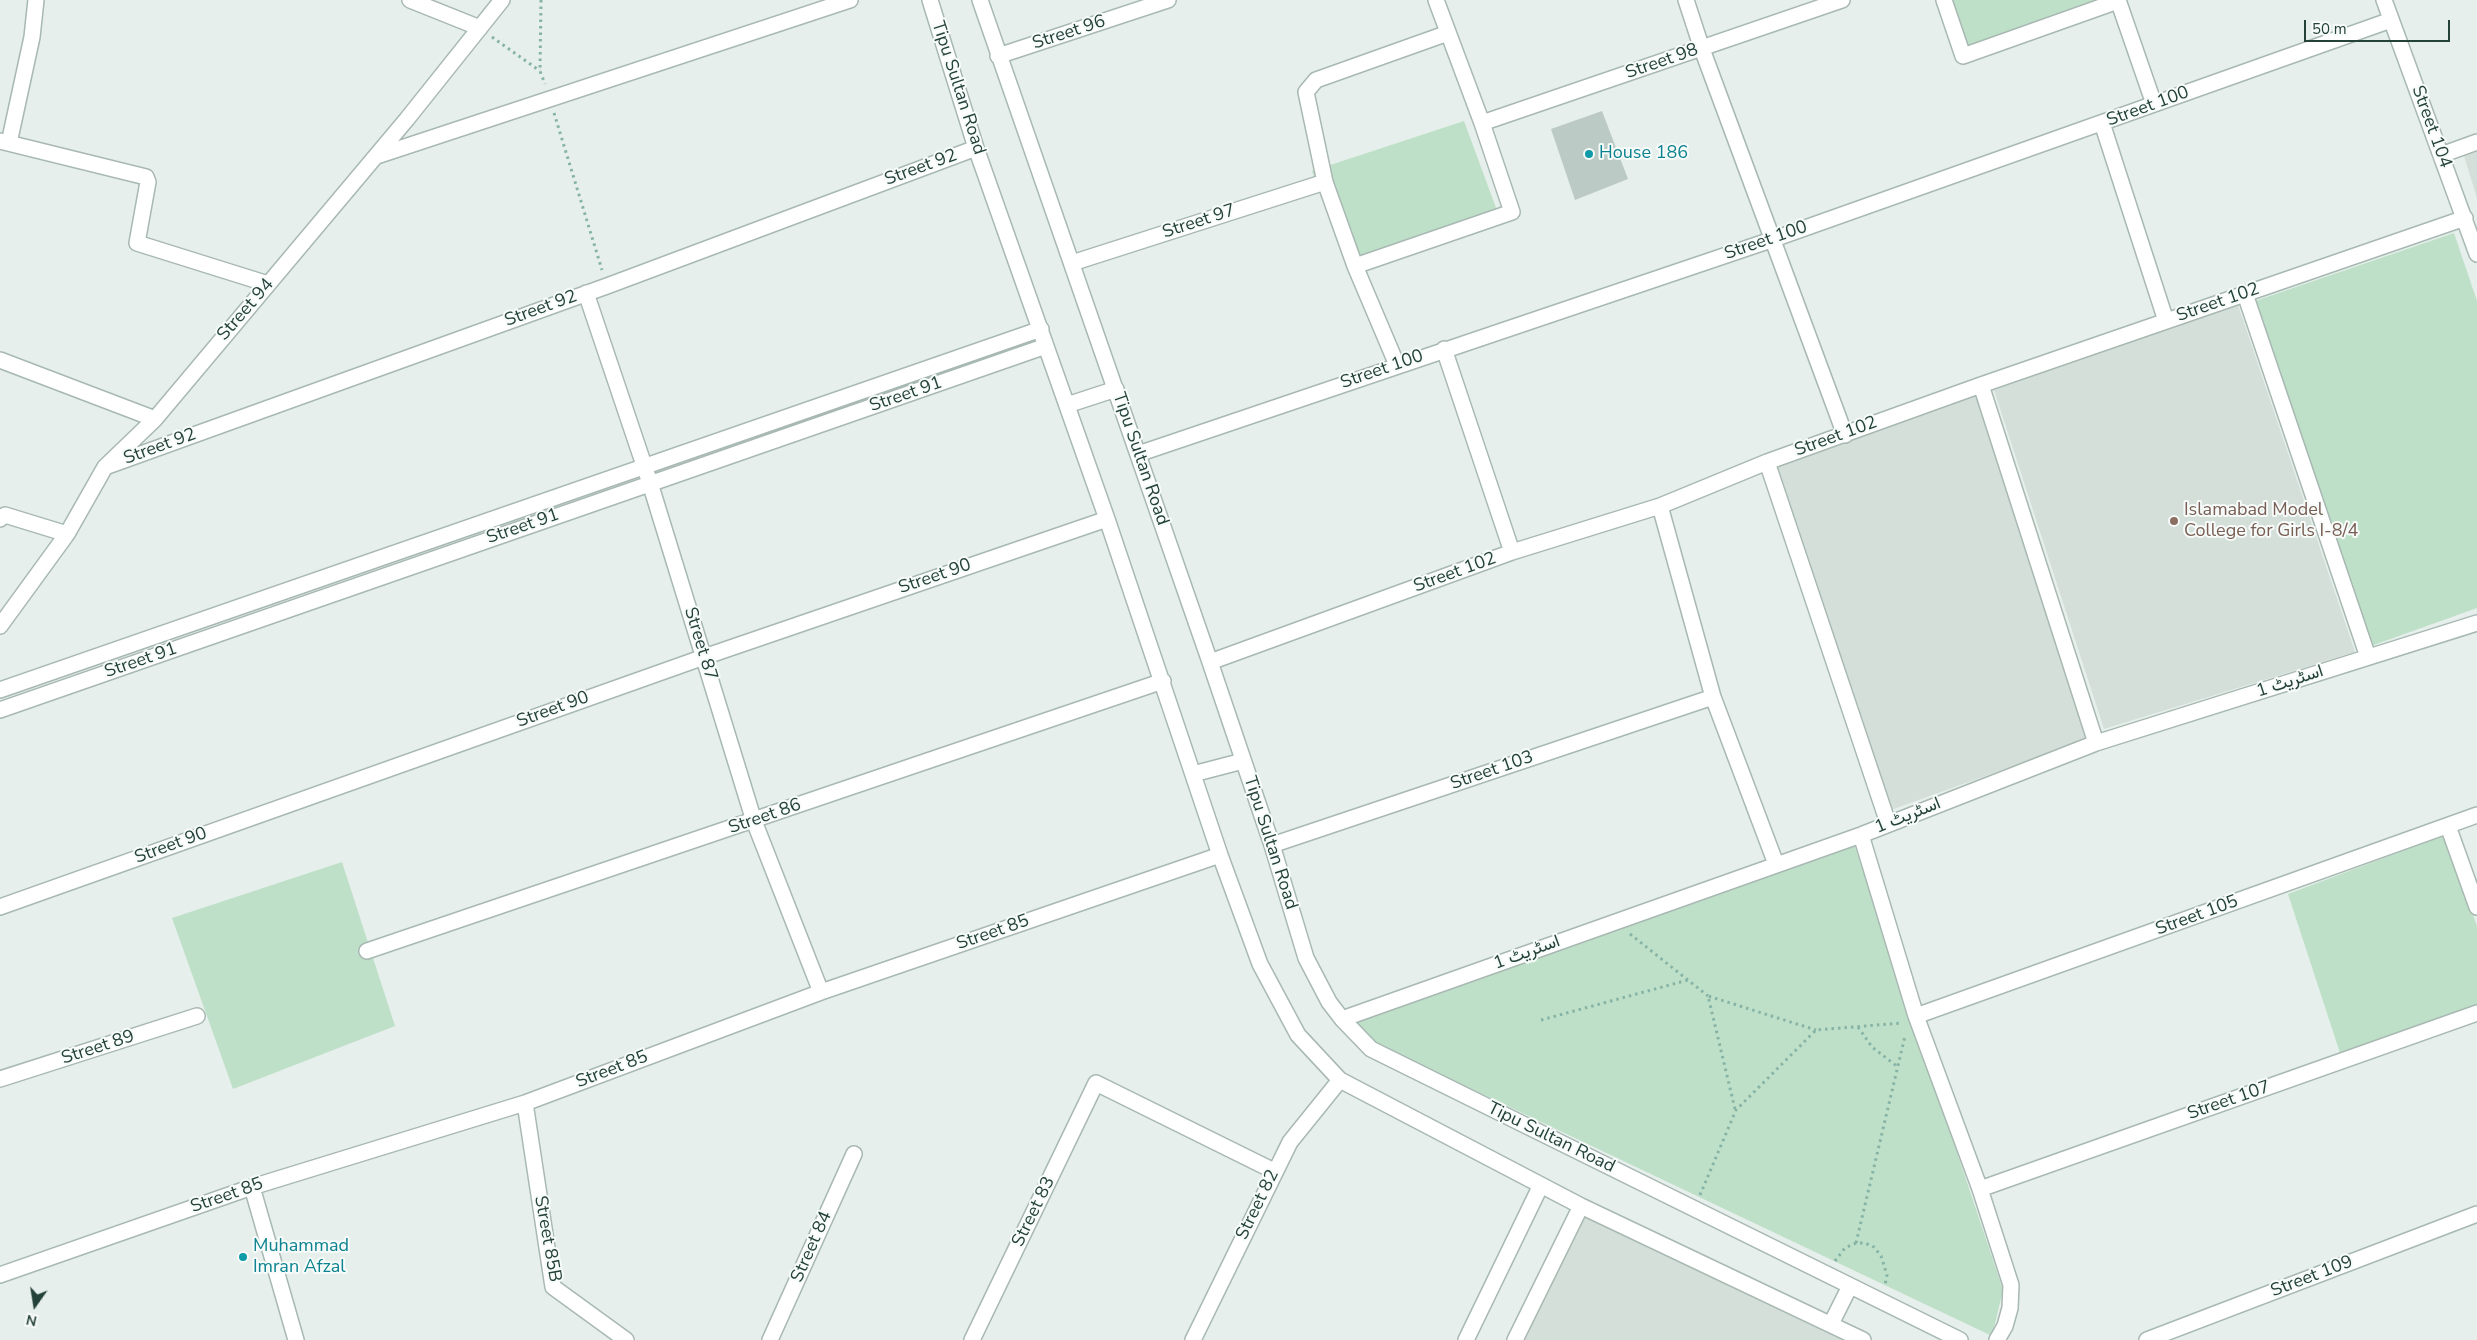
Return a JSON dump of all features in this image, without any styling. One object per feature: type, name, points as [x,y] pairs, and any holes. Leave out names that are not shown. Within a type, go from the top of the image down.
[{"type":"street","points":[[36,0],[32,37],[5,142],[146,177],[148,182],[137,243],[268,284]]},
{"type":"street","points":[[410,0],[480,28]]},
{"type":"street","name":"Street 94","points":[[0,626],[67,534],[105,467],[155,419],[377,156],[502,0]]},
{"type":"street","points":[[377,156],[850,0]]},
{"type":"street","name":"Tipu Sultan Road","points":[[930,0],[976,148],[1163,681],[1220,856],[1260,964],[1298,1035],[1340,1080],[1581,1206],[1863,1340]]},
{"type":"street","name":"Tipu Sultan Road","points":[[980,0],[1210,662],[1272,845],[1306,958],[1329,1002],[1342,1019],[1371,1049],[1960,1340]]},
{"type":"street","name":"Street 96","points":[[998,56],[1168,0]]},
{"type":"street","points":[[1355,266],[1512,212],[1482,123],[1436,0]]},
{"type":"street","points":[[1686,0],[1702,49],[1774,239],[1845,435]]},
{"type":"street","name":"Street 98","points":[[1482,123],[1842,0]]},
{"type":"street","points":[[1944,0],[1962,56],[2118,1],[2154,104]]},
{"type":"street","name":"Street 104","points":[[2384,0],[2477,254]]},
{"type":"street","name":"Street 100","points":[[1138,454],[1444,348],[1774,239],[2391,20]]},
{"type":"street","points":[[1397,365],[1355,266],[1325,182],[1306,92],[1316,80],[1448,33]]},
{"type":"street","points":[[2102,123],[2166,321]]},
{"type":"street","points":[[2441,155],[2477,142]]},
{"type":"street","name":"Street 92","points":[[105,467],[606,286],[976,148]]},
{"type":"street","name":"Street 97","points":[[1072,263],[1325,182]]},
{"type":"street","name":"Street 102","points":[[1210,662],[1512,552],[1660,506],[1767,462],[1982,385],[2465,218]]},
{"type":"street","name":"Street 87","points":[[586,293],[645,466],[754,822],[821,992]]},
{"type":"street","points":[[2245,294],[2368,657]]},
{"type":"street","points":[[0,690],[1041,329]]},
{"type":"street","name":"Street 91","points":[[0,710],[1046,346]]},
{"type":"street","points":[[1444,348],[1512,552]]},
{"type":"street","points":[[0,360],[155,419]]},
{"type":"street","points":[[1982,385],[2096,743]]},
{"type":"street","points":[[1067,405],[1116,390]]},
{"type":"street","points":[[1767,462],[1888,823]]},
{"type":"street","points":[[1660,506],[1713,697],[1776,864]]},
{"type":"street","points":[[0,519],[5,515],[67,534]]},
{"type":"street","name":"Street 90","points":[[0,907],[704,657],[1107,519]]},
{"type":"street","name":"اسٹریٹ 1","points":[[1342,1019],[1861,835],[2096,743],[2477,624]]},
{"type":"street","name":"Street 86","points":[[367,951],[754,822],[1163,681]]},
{"type":"street","name":"Street 103","points":[[1272,845],[1713,697]]},
{"type":"street","points":[[1193,774],[1243,761]]},
{"type":"street","name":"Street 105","points":[[1912,1019],[2477,815]]},
{"type":"street","points":[[2448,826],[2477,907]]},
{"type":"street","points":[[1861,835],[1912,1019],[1980,1189],[2011,1285],[2010,1308],[2005,1326],[1997,1340]]},
{"type":"street","name":"Street 85","points":[[0,1275],[252,1186],[525,1103],[821,992],[1220,856]]},
{"type":"street","name":"Street 107","points":[[1980,1189],[2477,1013]]},
{"type":"street","name":"Street 89","points":[[0,1079],[197,1016]]},
{"type":"street","name":"Street 82","points":[[1193,1340],[1290,1142],[1340,1080]]},
{"type":"street","name":"Street 83","points":[[972,1340],[1096,1083],[1274,1172]]},
{"type":"street","name":"Street 85B","points":[[525,1103],[553,1287],[626,1340]]},
{"type":"street","name":"Street 84","points":[[770,1340],[854,1154]]},
{"type":"street","points":[[252,1186],[296,1340]]},
{"type":"street","points":[[1466,1340],[1541,1186]]},
{"type":"street","points":[[1515,1340],[1581,1206]]},
{"type":"street","name":"Street 109","points":[[2147,1340],[2477,1214]]},
{"type":"street","points":[[1831,1324],[1850,1286]]},
{"type":"path","points":[[541,0],[540,72],[550,99],[606,286]]},
{"type":"path","points":[[480,28],[540,72]]},
{"type":"path","points":[[1627,931],[1647,950],[1708,996],[1816,1030],[1858,1027],[1912,1019]]},
{"type":"path","points":[[1541,1020],[1688,980]]},
{"type":"path","points":[[1708,996],[1736,1110]]},
{"type":"path","points":[[1858,1027],[1872,1047],[1898,1067]]},
{"type":"path","points":[[1700,1197],[1736,1110],[1816,1030]]},
{"type":"path","points":[[1856,1243],[1906,1032]]},
{"type":"path","points":[[1835,1262],[1845,1248],[1856,1243],[1865,1243],[1874,1247],[1881,1256],[1887,1275],[1884,1285]]},
{"type":"shaded area","points":[[2477,151],[2477,198],[2464,156]]},
{"type":"shaded area","name":"Islamabad Model College for Girls I-8/4","points":[[2238,305],[2355,652],[2104,729],[1994,390]]},
{"type":"shaded area","points":[[1978,391],[2088,739],[1888,811],[1763,465]]},
{"type":"shaded area","points":[[1581,1206],[1863,1340],[1514,1340]]},
{"type":"green space","points":[[1949,0],[2113,0],[1966,51]]},
{"type":"green space","points":[[1464,121],[1499,216],[1347,267],[1312,171]]},
{"type":"green space","points":[[2454,233],[2477,301],[2477,608],[2371,646],[2255,301]]},
{"type":"green space","points":[[2445,835],[2477,926],[2477,1007],[2340,1053],[2288,894]]},
{"type":"green space","points":[[1854,844],[2003,1290],[1992,1336],[1379,1045],[1354,1022]]},
{"type":"green space","points":[[342,862],[395,1026],[233,1089],[172,918]]},
{"type":"building","name":"House 186","points":[[1602,111],[1628,179],[1575,200],[1551,129]]},
{"type":"place","name":"House 186","points":[[1589,154]]},
{"type":"place","name":"Islamabad Model College for Girls I-8/4","points":[[2174,521]]},
{"type":"place","name":"Muhammad Imran Afzal","points":[[243,1257]]}]
